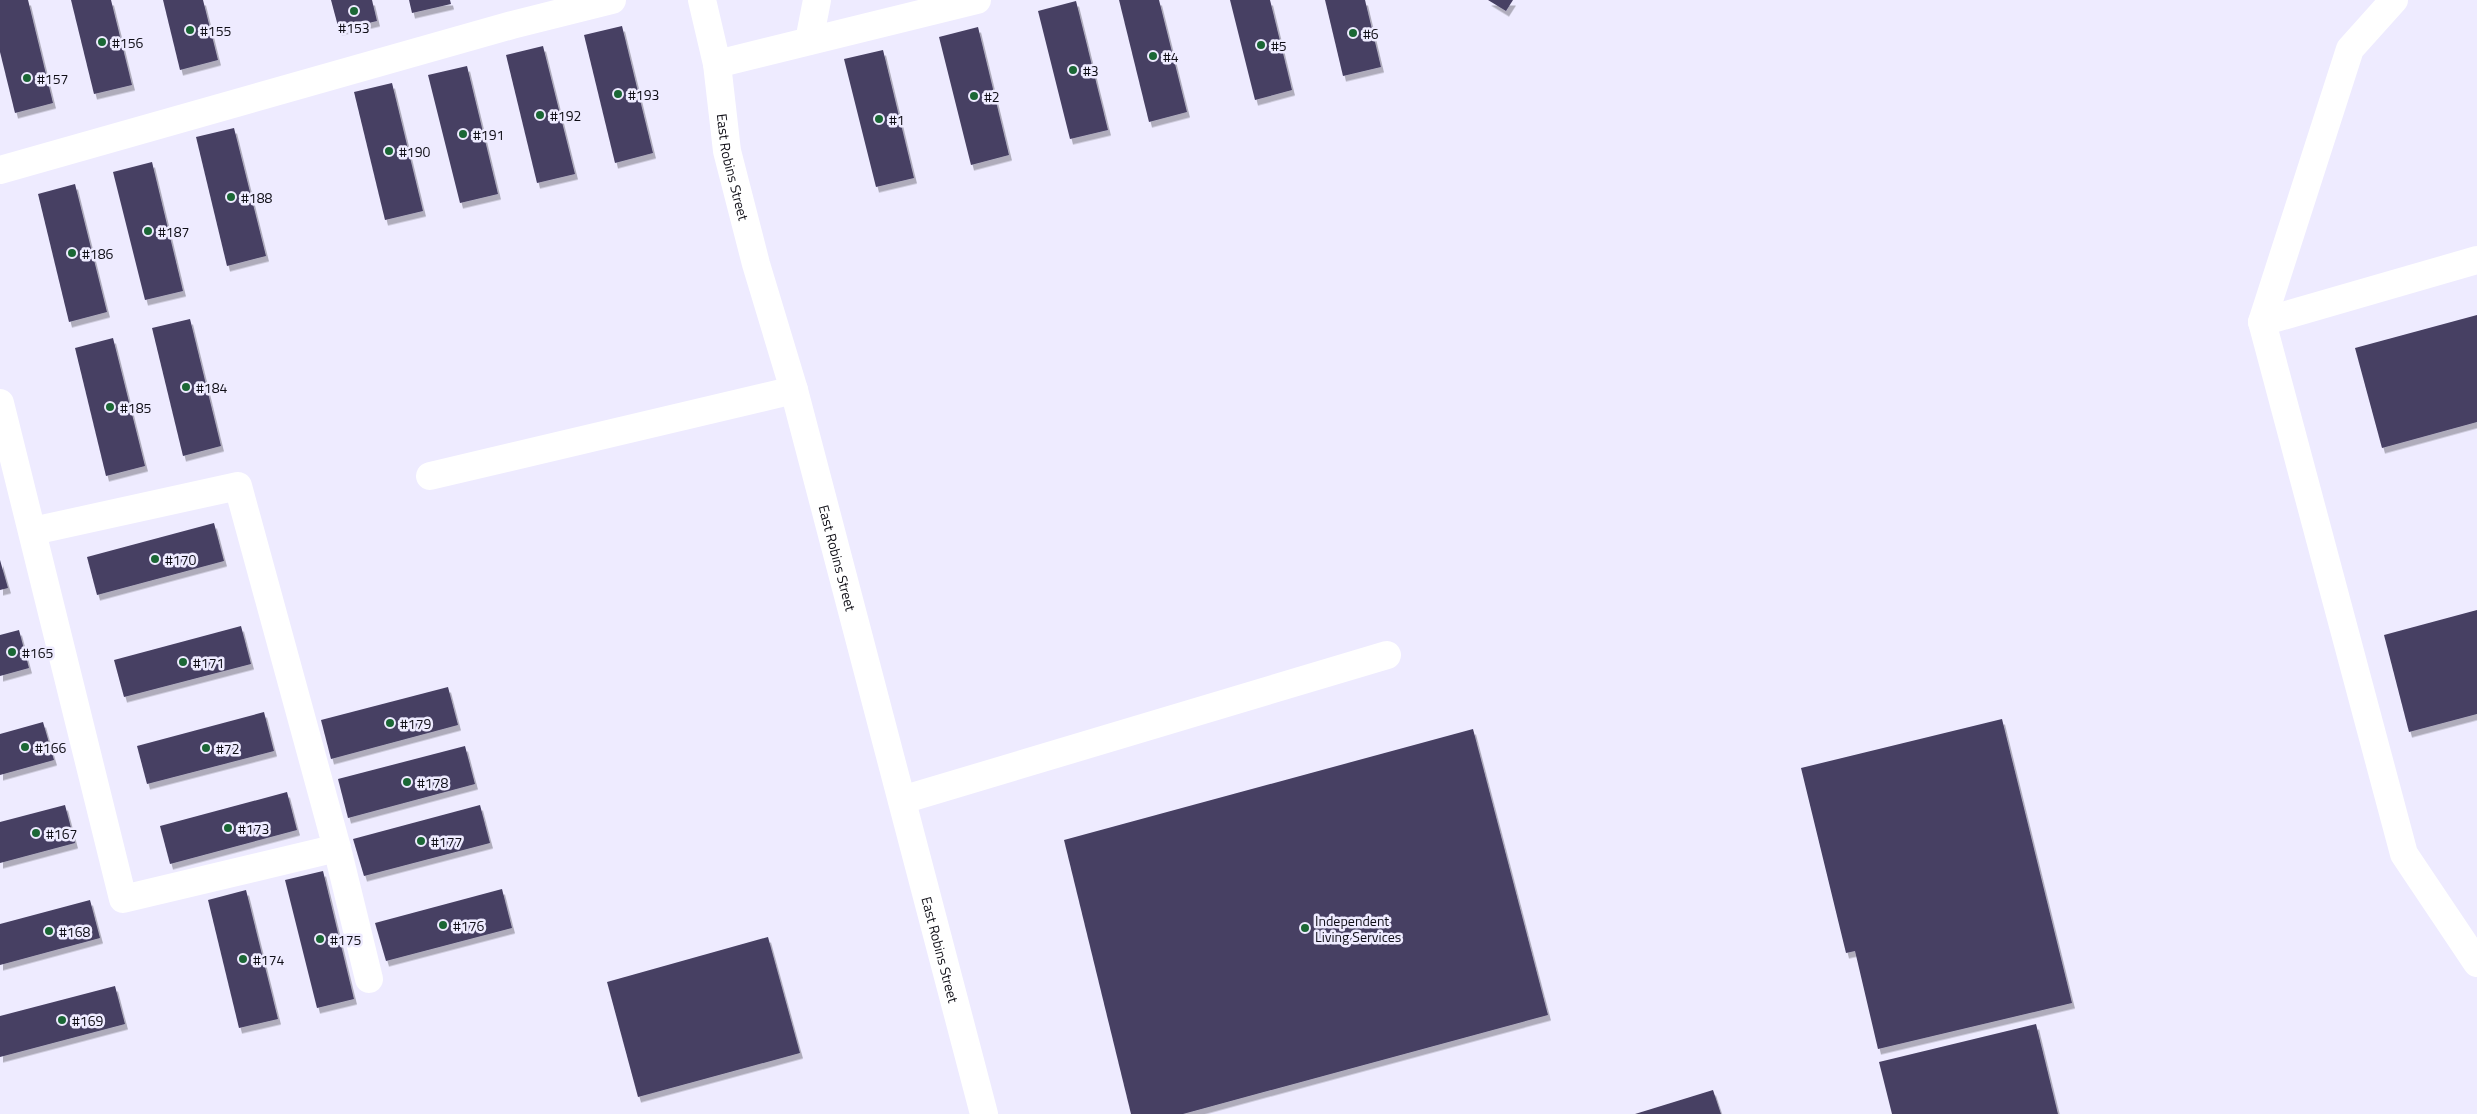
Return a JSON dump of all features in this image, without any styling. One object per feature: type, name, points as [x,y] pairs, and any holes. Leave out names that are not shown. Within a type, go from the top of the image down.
[{"type":"street","points":[[0,170],[512,25],[612,0]]},
{"type":"street","name":"East Robins Street","points":[[702,0],[717,64],[727,151],[756,264],[794,390],[984,1114]]},
{"type":"street","points":[[809,41],[817,0]]},
{"type":"street","points":[[717,64],[977,0]]},
{"type":"street","points":[[2394,0],[2350,49],[2262,322],[2404,854],[2477,963]]},
{"type":"street","points":[[2262,322],[2477,260]]},
{"type":"street","points":[[430,476],[794,390]]},
{"type":"street","points":[[0,403],[123,899],[337,848]]},
{"type":"street","points":[[33,531],[238,486],[337,848],[369,979]]},
{"type":"street","points":[[902,800],[1387,655]]},
{"type":"building","name":"#157","points":[[0,0],[28,0],[53,103],[15,113],[0,52]]},
{"type":"building","name":"#156","points":[[71,0],[111,0],[132,85],[94,94]]},
{"type":"building","name":"#155","points":[[163,0],[203,0],[218,60],[180,70]]},
{"type":"building","name":"#153","points":[[331,0],[372,0],[377,21],[339,30]]},
{"type":"building","points":[[409,0],[450,0],[451,4],[412,13]]},
{"type":"building","name":"#4","points":[[1119,0],[1159,0],[1187,112],[1149,122]]},
{"type":"building","name":"#5","points":[[1230,0],[1270,0],[1292,90],[1255,100]]},
{"type":"building","name":"#6","points":[[1325,0],[1365,0],[1381,67],[1343,76]]},
{"type":"building","points":[[1488,0],[1513,0],[1506,11]]},
{"type":"building","name":"#3","points":[[1076,1],[1108,130],[1070,139],[1038,11]]},
{"type":"building","name":"#193","points":[[622,26],[653,153],[615,163],[584,35]]},
{"type":"building","name":"#2","points":[[978,27],[1009,155],[971,165],[939,37]]},
{"type":"building","name":"#192","points":[[543,46],[575,174],[537,183],[506,55]]},
{"type":"building","name":"#1","points":[[883,50],[914,178],[876,187],[844,59]]},
{"type":"building","name":"#191","points":[[467,66],[498,194],[460,203],[428,75]]},
{"type":"building","name":"#190","points":[[392,83],[423,211],[385,220],[354,92]]},
{"type":"building","name":"#188","points":[[234,128],[266,256],[227,266],[196,137]]},
{"type":"building","name":"#187","points":[[152,162],[183,291],[145,300],[113,172]]},
{"type":"building","name":"#186","points":[[75,184],[107,312],[69,322],[38,194]]},
{"type":"building","points":[[2477,315],[2477,422],[2382,448],[2355,348]]},
{"type":"building","name":"#184","points":[[190,319],[221,446],[183,456],[152,328]]},
{"type":"building","name":"#185","points":[[113,338],[145,466],[106,476],[75,348]]},
{"type":"building","name":"#170","points":[[214,523],[224,561],[97,595],[87,557]]},
{"type":"building","points":[[0,560],[8,588],[0,590]]},
{"type":"building","points":[[2477,610],[2477,714],[2409,732],[2384,635]]},
{"type":"building","name":"#171","points":[[241,626],[251,664],[124,697],[114,660]]},
{"type":"building","name":"#165","points":[[19,630],[29,668],[0,676],[0,635]]},
{"type":"building","name":"#179","points":[[448,687],[458,725],[331,759],[321,720]]},
{"type":"building","name":"#72","points":[[264,712],[274,751],[147,784],[137,746]]},
{"type":"building","points":[[2002,719],[2072,1003],[1878,1049],[1855,951],[1846,953],[1801,768]]},
{"type":"building","name":"#166","points":[[43,722],[54,760],[0,775],[0,734]]},
{"type":"building","name":"Independent Living Services","points":[[1473,729],[1548,1015],[1183,1114],[1131,1114],[1064,840]]},
{"type":"building","name":"#178","points":[[465,746],[475,784],[348,818],[338,779]]},
{"type":"building","name":"#173","points":[[287,792],[297,830],[170,864],[160,826]]},
{"type":"building","name":"#167","points":[[65,805],[75,843],[0,863],[0,822]]},
{"type":"building","name":"#177","points":[[480,805],[490,843],[364,876],[353,839]]},
{"type":"building","name":"#175","points":[[323,871],[354,999],[317,1008],[285,880]]},
{"type":"building","name":"#176","points":[[502,889],[512,928],[386,961],[375,923]]},
{"type":"building","name":"#174","points":[[246,890],[278,1019],[239,1028],[208,900]]},
{"type":"building","name":"#168","points":[[90,900],[100,938],[0,965],[0,924]]},
{"type":"building","points":[[768,937],[800,1053],[638,1097],[607,982]]},
{"type":"building","name":"#169","points":[[115,986],[125,1024],[0,1057],[0,1016]]},
{"type":"building","points":[[2036,1024],[2058,1114],[1892,1114],[1879,1062]]},
{"type":"building","points":[[1713,1090],[1721,1114],[1635,1114]]},
{"type":"place","name":"#153","points":[[354,11]]},
{"type":"place","name":"#155","points":[[190,30]]},
{"type":"place","name":"#6","points":[[1353,33]]},
{"type":"place","name":"#156","points":[[102,42]]},
{"type":"place","name":"#5","points":[[1261,45]]},
{"type":"place","name":"#4","points":[[1153,56]]},
{"type":"place","name":"#3","points":[[1073,70]]},
{"type":"place","name":"#157","points":[[27,78]]},
{"type":"place","name":"#193","points":[[618,94]]},
{"type":"place","name":"#2","points":[[974,96]]},
{"type":"place","name":"#192","points":[[540,115]]},
{"type":"place","name":"#1","points":[[879,119]]},
{"type":"place","name":"#191","points":[[463,134]]},
{"type":"place","name":"#190","points":[[389,151]]},
{"type":"place","name":"#188","points":[[231,197]]},
{"type":"place","name":"#187","points":[[148,231]]},
{"type":"place","name":"#186","points":[[72,253]]},
{"type":"place","name":"#184","points":[[186,387]]},
{"type":"place","name":"#185","points":[[110,407]]},
{"type":"place","name":"#170","points":[[155,559]]},
{"type":"place","name":"#165","points":[[12,652]]},
{"type":"place","name":"#171","points":[[183,662]]},
{"type":"place","name":"#179","points":[[390,723]]},
{"type":"place","name":"#166","points":[[25,747]]},
{"type":"place","name":"#72","points":[[206,748]]},
{"type":"place","name":"#178","points":[[407,782]]},
{"type":"place","name":"#173","points":[[228,828]]},
{"type":"place","name":"#167","points":[[36,833]]},
{"type":"place","name":"#177","points":[[421,841]]},
{"type":"place","name":"#176","points":[[443,925]]},
{"type":"place","name":"Independent Living Services","points":[[1305,928]]},
{"type":"place","name":"#168","points":[[49,931]]},
{"type":"place","name":"#175","points":[[320,939]]},
{"type":"place","name":"#174","points":[[243,959]]},
{"type":"place","name":"#169","points":[[62,1020]]}]
